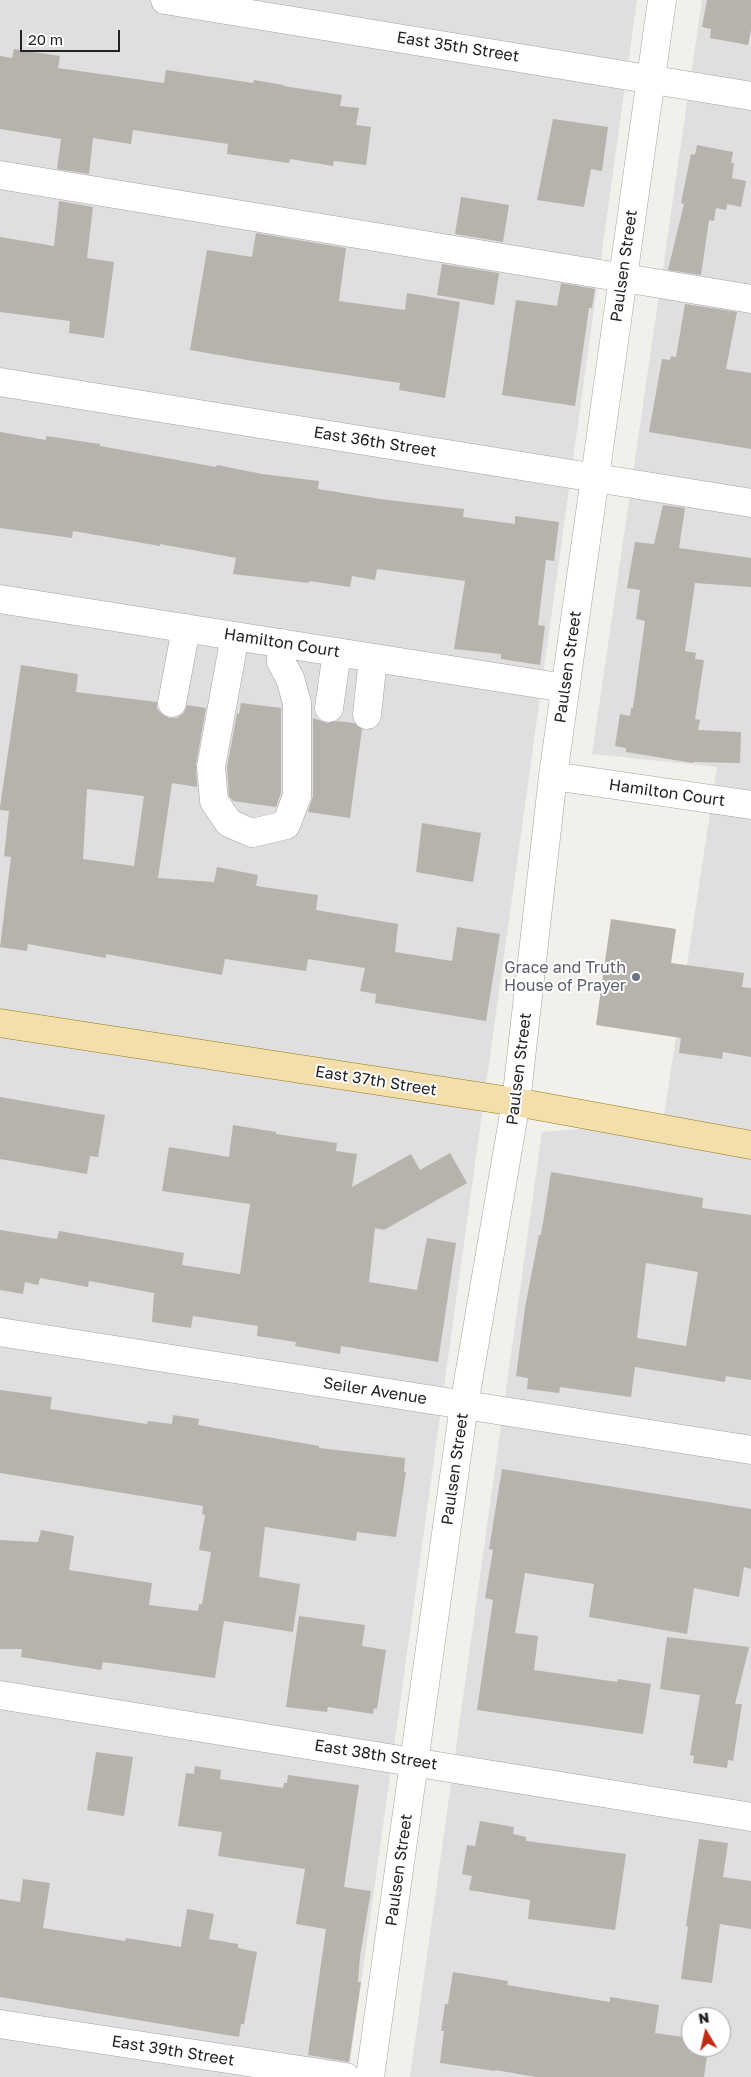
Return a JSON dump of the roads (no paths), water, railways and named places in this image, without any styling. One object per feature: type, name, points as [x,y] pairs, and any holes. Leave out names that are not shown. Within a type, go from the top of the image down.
[{"type":"main road","name":"East 37th Street","points":[[0,1023],[516,1102],[751,1145]]},
{"type":"street","name":"East 35th Street","points":[[165,0],[651,78],[751,96]]},
{"type":"street","name":"Paulsen Street","points":[[370,2077],[464,1405],[516,1102],[553,776],[662,0]]},
{"type":"street","points":[[0,174],[751,299]]},
{"type":"street","name":"East 36th Street","points":[[0,382],[751,503]]},
{"type":"street","name":"Hamilton Court","points":[[0,599],[565,688]]},
{"type":"street","points":[[172,702],[186,628]]},
{"type":"street","points":[[236,636],[211,767],[214,801],[229,823],[252,833],[286,825],[297,796],[297,703],[290,678],[281,662],[282,644]]},
{"type":"street","points":[[329,708],[337,652]]},
{"type":"street","points":[[367,715],[373,658]]},
{"type":"street","name":"Hamilton Court","points":[[553,776],[751,805]]},
{"type":"street","name":"Seiler Avenue","points":[[0,1332],[751,1450]]},
{"type":"street","name":"East 38th Street","points":[[0,1695],[751,1817]]},
{"type":"street","name":"East 39th Street","points":[[0,2024],[346,2077]]},
{"type":"place","name":"Grace and Truth House of Prayer","points":[[636,977]]}]
